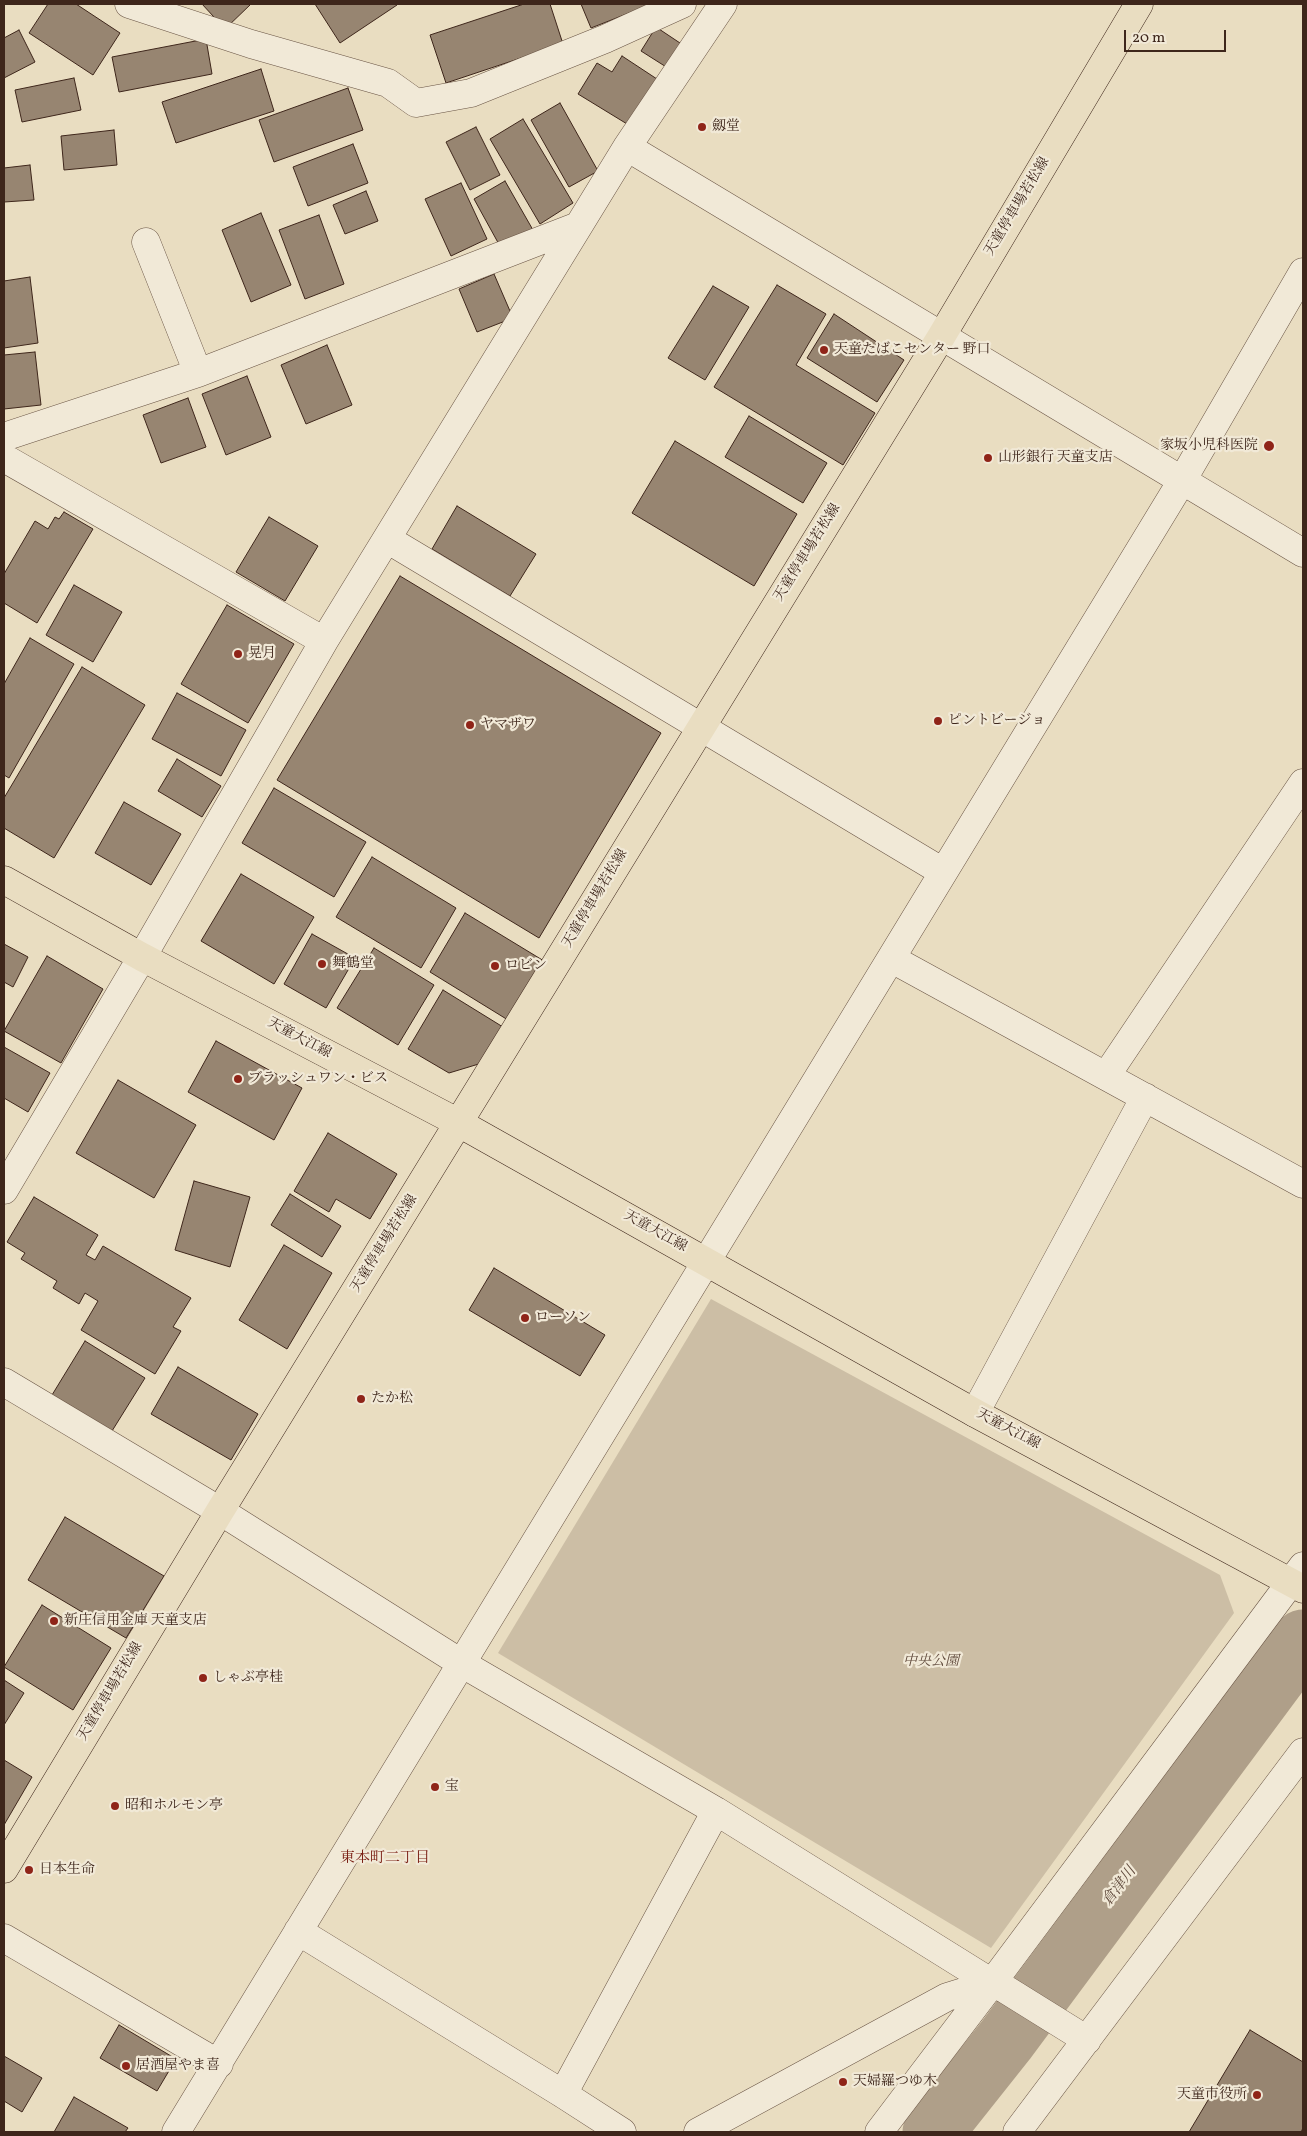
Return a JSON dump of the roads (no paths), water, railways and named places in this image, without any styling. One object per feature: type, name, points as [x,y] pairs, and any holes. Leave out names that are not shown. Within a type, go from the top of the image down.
[{"type":"main road","name":"天童停車場若松線","points":[[4,1869],[220,1511],[940,337],[1139,4]]},
{"type":"main road","name":"天童大江線","points":[[4,880],[142,957],[459,1123],[708,1261],[975,1413],[1299,1579]]},
{"type":"street","points":[[130,4],[251,44],[388,83],[416,103],[470,93],[605,39],[682,4]]},
{"type":"street","points":[[4,1190],[142,957],[324,642],[627,147],[723,4]]},
{"type":"street","points":[[627,147],[940,337],[1183,479],[1303,554]]},
{"type":"street","points":[[4,437],[198,373],[578,226]]},
{"type":"street","points":[[146,242],[198,373]]},
{"type":"street","points":[[176,2132],[1183,479],[1303,272]]},
{"type":"street","points":[[4,458],[324,642]]},
{"type":"street","points":[[387,539],[943,872]]},
{"type":"street","points":[[1106,1076],[1303,782]]},
{"type":"street","points":[[892,959],[1303,1184]]},
{"type":"street","points":[[975,1413],[1146,1097]]},
{"type":"street","points":[[4,1382],[220,1511],[460,1664],[716,1810],[1087,2040]]},
{"type":"street","points":[[878,2132],[999,1986],[1299,1579]]},
{"type":"street","points":[[1017,2132],[1303,1752]]},
{"type":"street","points":[[563,2094],[716,1810]]},
{"type":"street","points":[[298,1931],[622,2132]]},
{"type":"street","points":[[4,1938],[219,2064]]},
{"type":"street","points":[[698,2132],[947,1997],[999,1986]]},
{"type":"waterway","name":"倉津川","points":[[933,2132],[1006,2040],[1303,1640]]},
{"type":"place","name":"劔堂","points":[[702,127]]},
{"type":"place","name":"天童たばこセンター 野口","points":[[824,350]]},
{"type":"place","name":"家坂小児科医院","points":[[1269,446]]},
{"type":"place","name":"山形銀行 天童支店","points":[[988,458]]},
{"type":"place","name":"晃月","points":[[238,654]]},
{"type":"place","name":"ピントビージョ","points":[[938,721]]},
{"type":"place","name":"ヤマザワ","points":[[470,725]]},
{"type":"place","name":"舞鶴堂","points":[[322,964]]},
{"type":"place","name":"ロビン","points":[[495,966]]},
{"type":"place","name":"ブラッシュワン・ビス","points":[[238,1079]]},
{"type":"place","name":"ローソン","points":[[525,1318]]},
{"type":"place","name":"たか松","points":[[361,1399]]},
{"type":"place","name":"新庄信用金庫 天童支店","points":[[54,1621]]},
{"type":"place","name":"しゃぶ亭桂","points":[[203,1678]]},
{"type":"place","name":"宝","points":[[435,1787]]},
{"type":"place","name":"昭和ホルモン亭","points":[[115,1806]]},
{"type":"place","name":"日本生命","points":[[29,1870]]},
{"type":"place","name":"居酒屋やま喜","points":[[126,2066]]},
{"type":"place","name":"天婦羅つゆ木","points":[[843,2082]]},
{"type":"place","name":"天童市役所","points":[[1257,2095]]},
{"type":"district","name":"東本町二丁目","points":[[385,1859]]},
{"type":"park label","name":"中央公園","points":[[931,1662]]}]
